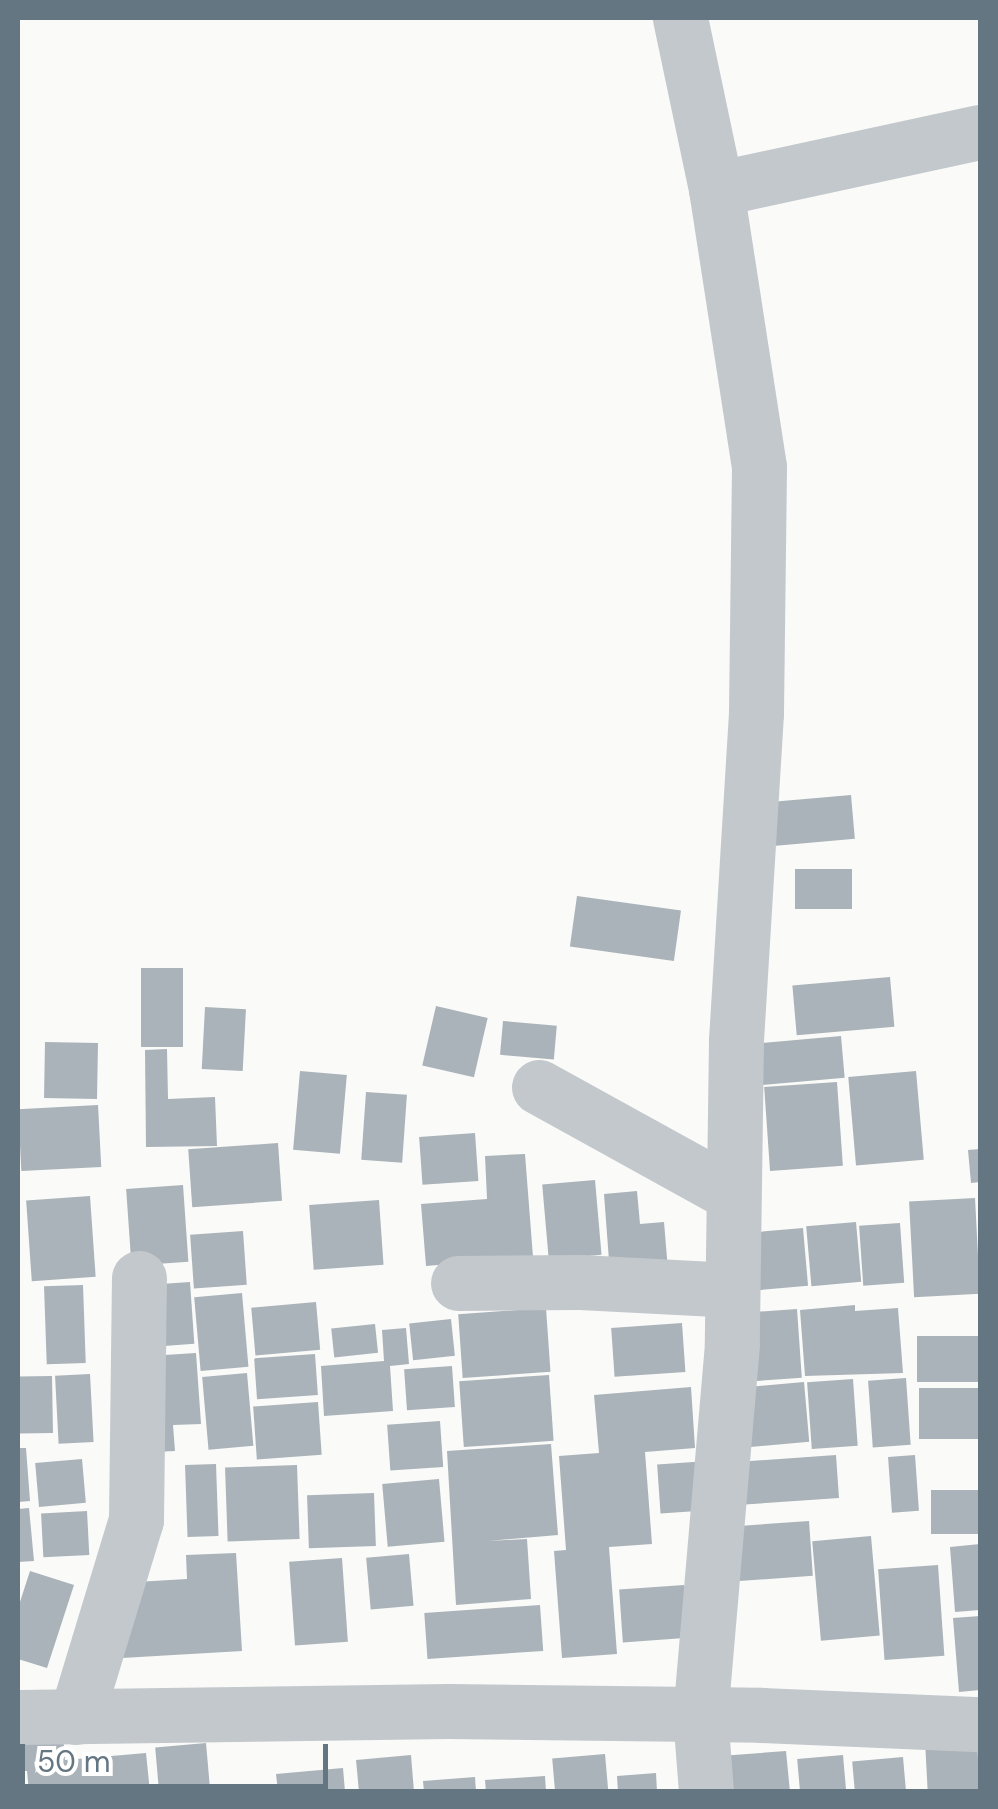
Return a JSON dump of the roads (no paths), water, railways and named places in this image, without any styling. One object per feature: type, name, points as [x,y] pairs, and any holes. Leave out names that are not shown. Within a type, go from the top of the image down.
[{"type":"street","points":[[680,18],[716,189],[760,467],[756,712],[731,1193],[732,1344],[700,1715],[706,1792]]},
{"type":"street","points":[[716,189],[980,132]]},
{"type":"street","points":[[538,1087],[731,1193]]},
{"type":"street","points":[[76,1717],[136,1520],[139,1278]]},
{"type":"street","points":[[458,1283],[580,1282],[731,1290]]},
{"type":"street","points":[[18,1717],[448,1711],[980,1724]]}]
